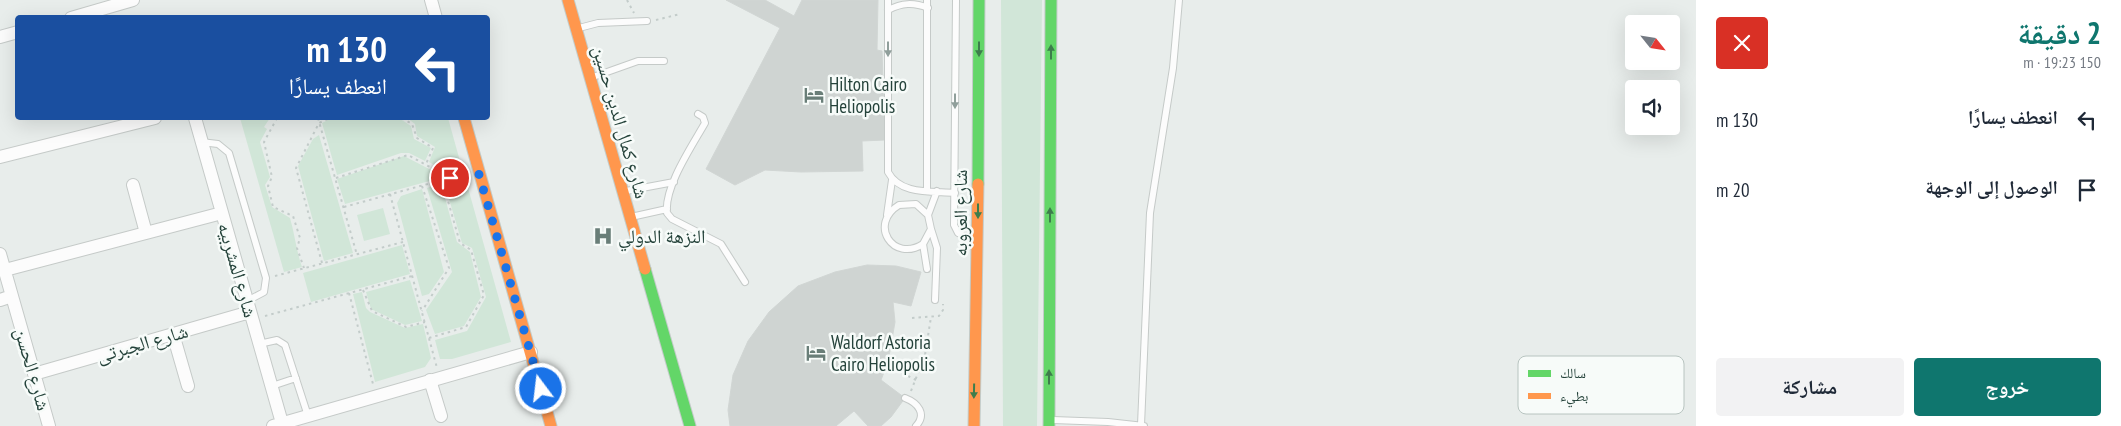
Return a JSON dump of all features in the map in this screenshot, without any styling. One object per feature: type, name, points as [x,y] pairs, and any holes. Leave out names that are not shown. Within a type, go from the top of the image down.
[{"type":"main road","name":"شارع كمال الدين حسين","points":[[568,0],[690,426]]},
{"type":"main road","name":"شارع العروبه","points":[[974,426],[977,328],[979,0]]},
{"type":"main road","points":[[1049,423],[1051,0]]},
{"type":"main road","points":[[465,120],[551,426]]},
{"type":"main road","points":[[977,328],[986,406]]},
{"type":"street","points":[[79,15],[115,2],[133,0]]},
{"type":"street","points":[[431,0],[435,15]]},
{"type":"street","points":[[0,37],[15,33]]},
{"type":"street","points":[[0,157],[147,120]]},
{"type":"street","name":"شارع المشربيه","points":[[195,120],[272,386],[277,425]]},
{"type":"street","points":[[133,185],[146,233]]},
{"type":"street","points":[[4,270],[222,212]]},
{"type":"street","name":"شارع الحسن","points":[[0,254],[4,270],[6,298],[34,374],[49,426]]},
{"type":"street","name":"شارع الجبرتى","points":[[34,374],[250,311]]},
{"type":"street","points":[[173,334],[188,386]]},
{"type":"street","points":[[277,425],[296,423],[308,416],[531,352]]},
{"type":"street","points":[[435,379],[441,416]]},
{"type":"lane","points":[[888,0],[887,163],[892,180],[885,232],[894,245],[908,250],[923,244]]},
{"type":"lane","points":[[927,191],[928,0]]},
{"type":"lane","points":[[956,0],[956,231],[978,242]]},
{"type":"lane","points":[[1049,423],[1099,421],[1143,426],[1150,213],[1173,68],[1179,0]]},
{"type":"lane","points":[[888,10],[904,4],[920,5],[928,8]]},
{"type":"lane","points":[[576,29],[598,23],[647,21]]},
{"type":"lane","points":[[590,78],[638,61],[664,61]]},
{"type":"lane","points":[[698,114],[704,119],[705,123],[674,182],[666,209],[672,219],[721,244],[745,282]]},
{"type":"lane","points":[[202,142],[218,144],[229,153],[266,278],[264,292],[250,311]]},
{"type":"lane","points":[[892,180],[906,189],[955,193]]},
{"type":"lane","points":[[623,191],[674,182]]},
{"type":"lane","points":[[928,215],[936,191]]},
{"type":"lane","points":[[887,216],[892,209],[908,203],[923,209],[928,215],[937,248],[935,300]]},
{"type":"lane","points":[[630,218],[666,209]]},
{"type":"lane","points":[[927,269],[923,244],[931,229]]},
{"type":"lane","points":[[259,344],[272,340],[282,342],[287,350],[308,416]]},
{"type":"lane","points":[[272,386],[296,378]]},
{"type":"lane","points":[[906,399],[920,408],[922,413],[922,418],[916,426]]},
{"type":"path","points":[[276,120],[264,142],[272,177],[268,186],[273,207],[293,216],[300,239],[297,248],[304,268]]},
{"type":"path","points":[[318,120],[357,255]]},
{"type":"path","points":[[322,264],[296,168],[319,123],[326,120]]},
{"type":"path","points":[[405,120],[412,124],[416,137],[433,148],[426,164]]},
{"type":"path","points":[[336,178],[405,155],[426,164],[450,178]]},
{"type":"path","points":[[344,206],[478,171]]},
{"type":"path","points":[[429,338],[465,328],[484,295],[471,250],[460,244],[442,180]]},
{"type":"path","points":[[422,186],[449,270],[422,312]]},
{"type":"path","points":[[390,194],[429,338],[435,379]]},
{"type":"path","points":[[266,278],[403,242]]},
{"type":"path","points":[[250,311],[349,293],[412,276]]},
{"type":"path","points":[[363,289],[372,311],[406,327],[425,322]]},
{"type":"path","points":[[349,293],[377,396]]},
{"type":"path","points":[[906,399],[916,380],[925,355],[931,317]]},
{"type":"path","points":[[908,376],[916,380]]},
{"type":"green space","points":[[1001,0],[1042,0],[1037,426],[1003,426]]},
{"type":"green space","points":[[241,120],[269,120],[264,127],[267,129],[260,142],[270,177],[265,185],[272,207],[290,218],[302,267],[284,272]]},
{"type":"green space","points":[[328,120],[402,120],[411,126],[414,139],[431,148],[425,161],[409,153],[401,153],[337,175],[322,123]]},
{"type":"green space","points":[[410,120],[449,120],[463,172],[451,174],[429,162],[435,147],[417,136],[415,124]]},
{"type":"green space","points":[[319,135],[353,253],[324,261],[298,166],[313,139]]},
{"type":"green space","points":[[404,156],[435,172],[437,179],[345,204],[337,179]]},
{"type":"green space","points":[[465,177],[511,342],[452,359],[440,359],[435,340],[467,331],[486,297],[472,248],[462,243],[444,182]]},
{"type":"green space","points":[[441,183],[457,242],[470,252],[481,297],[464,326],[435,334],[426,310],[452,272],[427,188]]},
{"type":"green space","points":[[422,189],[444,272],[429,294],[422,296],[397,203],[401,196]]},
{"type":"green space","points":[[383,208],[390,234],[364,241],[357,215]]},
{"type":"green space","points":[[402,245],[410,274],[311,302],[303,273]]},
{"type":"green space","points":[[410,280],[422,321],[405,325],[371,309],[366,292]]},
{"type":"green space","points":[[362,292],[366,308],[370,312],[405,328],[423,324],[431,358],[425,367],[375,382],[353,294]]},
{"type":"building","name":"Hilton Cairo Heliopolis","points":[[726,0],[765,0],[794,16],[802,0],[878,0],[877,50],[882,51],[885,140],[862,141],[863,171],[801,172],[765,170],[735,185],[706,169],[780,28]]},
{"type":"building","name":"Waldorf Astoria Cairo Heliopolis","points":[[867,265],[896,266],[921,272],[911,306],[893,302],[895,322],[888,362],[881,380],[905,398],[891,417],[881,426],[868,426],[854,411],[836,426],[730,426],[728,410],[733,375],[748,341],[769,312],[798,286],[835,272]]},
{"type":"traffic: fast","points":[[978,184],[979,0]]},
{"type":"traffic: fast","points":[[1049,426],[1051,0]]},
{"type":"traffic: fast","points":[[645,269],[690,426]]},
{"type":"traffic: slow","points":[[568,0],[645,269]]},
{"type":"traffic: slow","points":[[465,120],[551,426]]},
{"type":"traffic: slow","points":[[974,426],[978,184]]},
{"type":"place","name":"Hilton Cairo Heliopolis","points":[[814,95]]},
{"type":"place","name":"النزهة الدولي","points":[[603,236]]},
{"type":"place","name":"Waldorf Astoria Cairo Heliopolis","points":[[816,353]]},
{"type":"route","points":[[450,178],[478,171],[541,389]]}]
